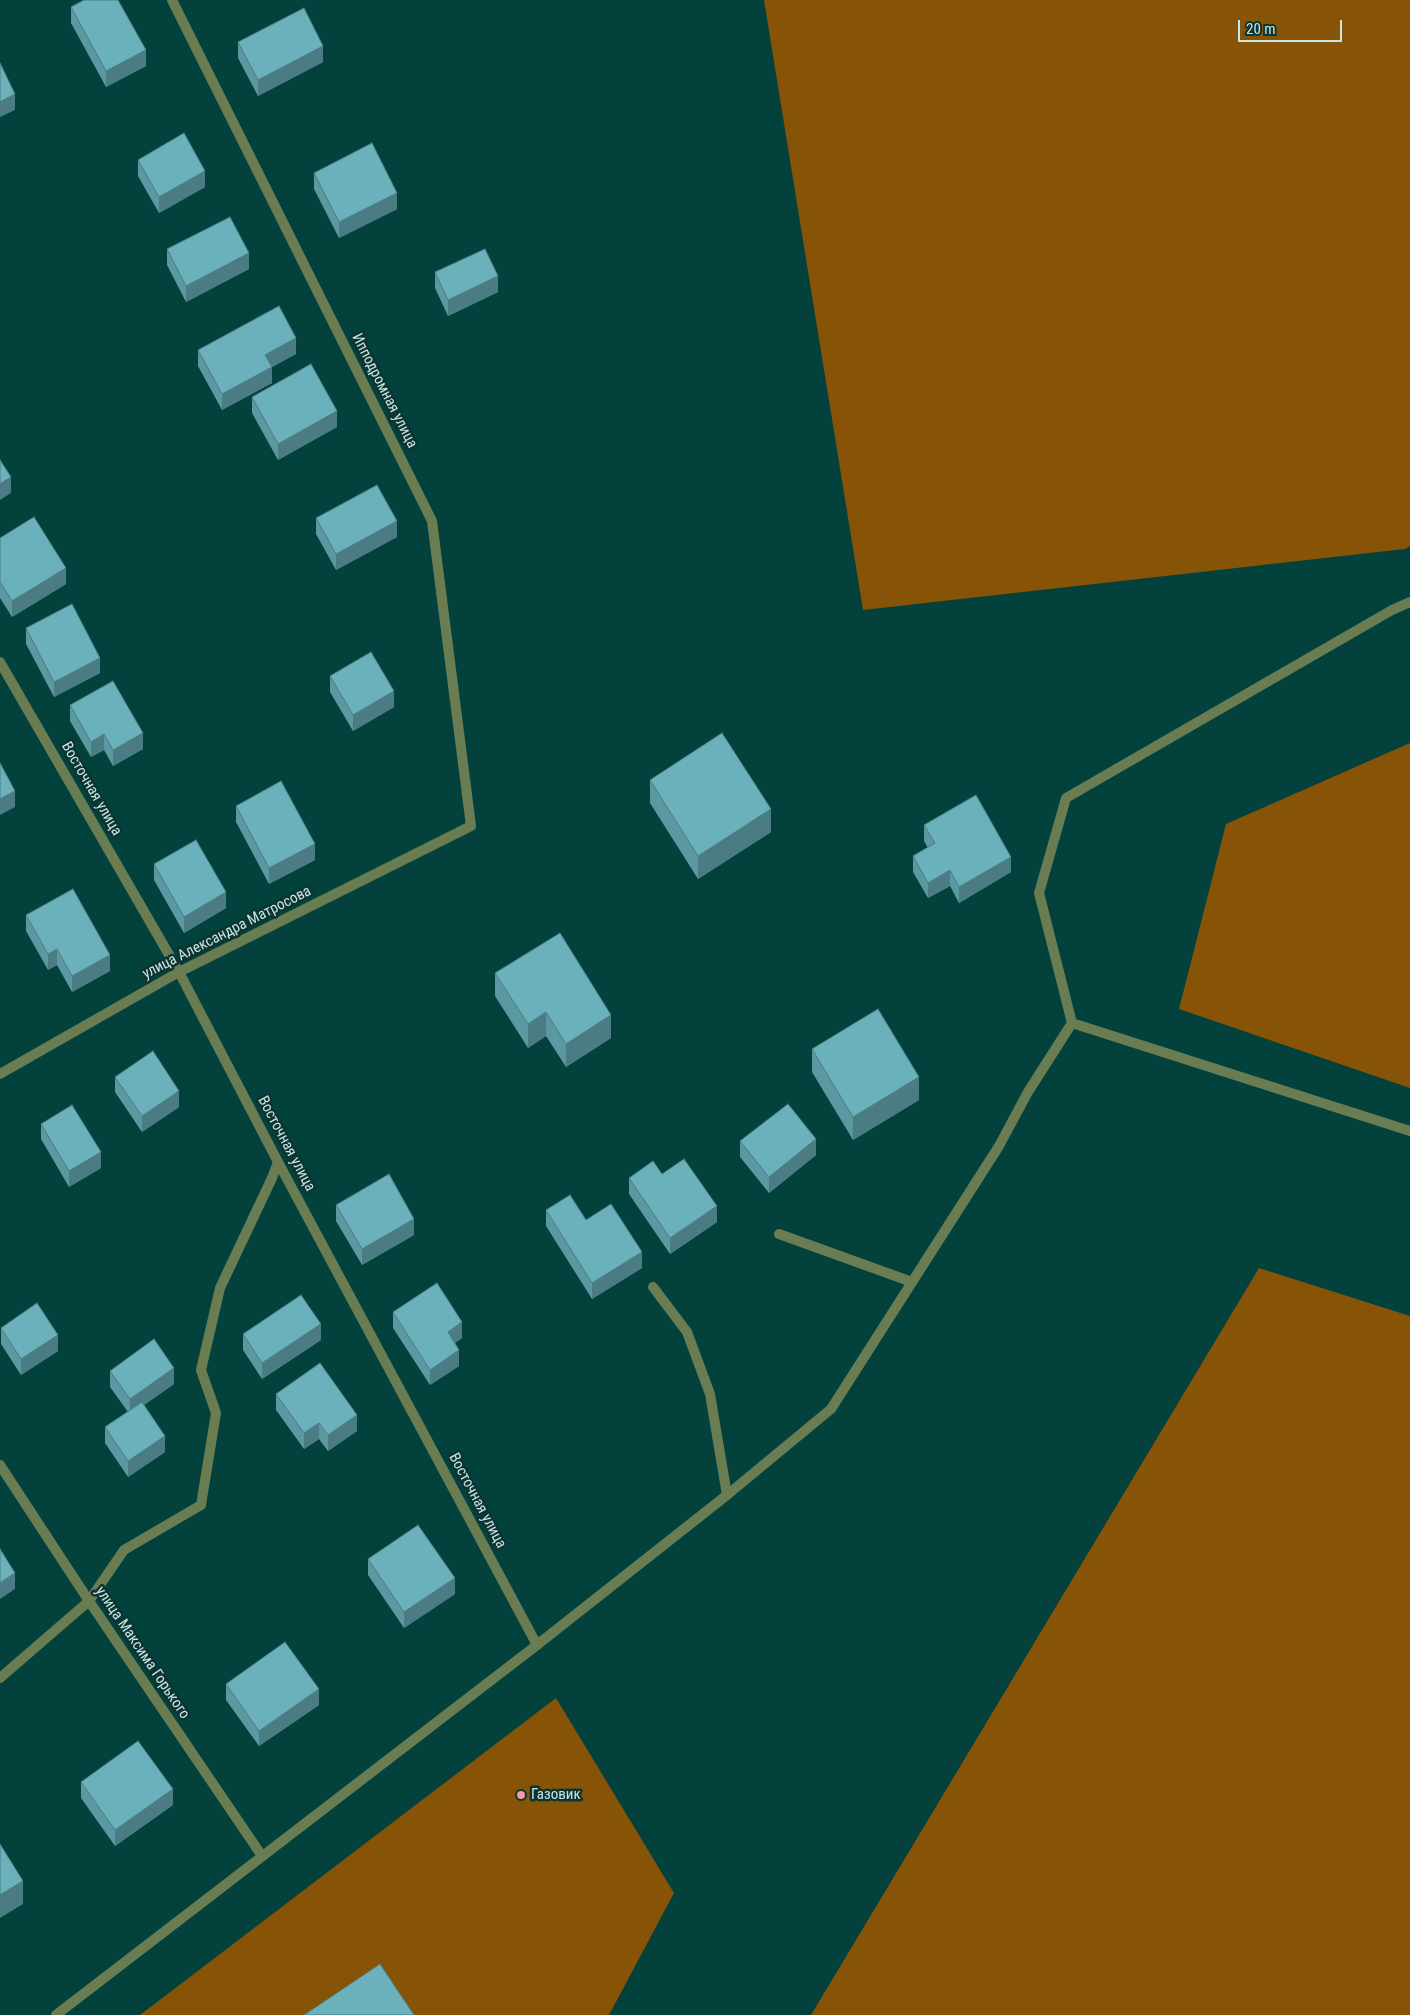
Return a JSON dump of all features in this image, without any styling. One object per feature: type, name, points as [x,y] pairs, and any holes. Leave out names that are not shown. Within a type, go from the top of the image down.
[{"type":"street","name":"Ипподромная улица","points":[[172,0],[432,520],[471,826]]},
{"type":"street","points":[[56,2015],[537,1645],[727,1496],[831,1409],[999,1146],[1028,1092],[1072,1023],[1039,894],[1066,798],[1392,610],[1410,602]]},
{"type":"street","name":"Восточная улица","points":[[0,662],[179,972],[278,1162],[537,1645]]},
{"type":"street","name":"улица Александра Матросова","points":[[0,1074],[179,972],[471,826]]},
{"type":"street","points":[[1072,1023],[1410,1131]]},
{"type":"street","points":[[0,1678],[89,1601],[124,1550],[201,1505],[216,1412],[201,1370],[220,1288],[278,1162]]},
{"type":"street","points":[[779,1234],[912,1282]]},
{"type":"street","points":[[653,1287],[687,1332],[710,1394],[727,1496]]},
{"type":"street","name":"улица Максима Горького","points":[[0,1465],[89,1601],[262,1856]]},
{"type":"shaded area","points":[[764,0],[1410,0],[1410,546],[1405,549],[863,610]]},
{"type":"shaded area","points":[[1410,743],[1410,1088],[1179,1009],[1226,824]]},
{"type":"shaded area","points":[[1259,1268],[1410,1316],[1410,2015],[811,2015]]},
{"type":"shaded area","name":"Газовик","points":[[556,1698],[674,1893],[609,2015],[140,2015]]},
{"type":"building","points":[[84,0],[118,0],[146,50],[106,71],[71,7]]},
{"type":"building","points":[[304,8],[323,46],[258,80],[238,42]]},
{"type":"building","points":[[0,63],[15,94],[0,102]]},
{"type":"building","points":[[184,133],[205,171],[159,197],[138,160]]},
{"type":"building","points":[[372,143],[397,193],[339,222],[314,173]]},
{"type":"building","points":[[230,217],[249,253],[186,286],[167,249]]},
{"type":"building","points":[[485,249],[498,276],[448,300],[435,272]]},
{"type":"building","points":[[279,306],[296,338],[265,355],[272,367],[222,394],[198,350]]},
{"type":"building","points":[[311,364],[337,411],[278,444],[252,397]]},
{"type":"building","points":[[0,460],[11,477],[0,484]]},
{"type":"building","points":[[377,485],[397,521],[336,554],[316,518]]},
{"type":"building","points":[[34,517],[66,568],[12,601],[0,582],[0,538]]},
{"type":"building","points":[[72,604],[100,658],[54,682],[26,628]]},
{"type":"building","points":[[371,652],[394,691],[353,715],[330,676]]},
{"type":"building","points":[[113,681],[143,733],[113,750],[104,734],[91,742],[70,705]]},
{"type":"building","points":[[722,733],[771,809],[698,856],[650,780]]},
{"type":"building","points":[[0,763],[15,791],[0,799]]},
{"type":"building","points":[[281,781],[315,844],[269,868],[236,806]]},
{"type":"building","points":[[976,795],[1011,857],[959,887],[950,870],[928,883],[913,856],[935,843],[924,825]]},
{"type":"building","points":[[196,840],[226,892],[184,917],[154,864]]},
{"type":"building","points":[[73,889],[110,955],[72,976],[57,949],[48,954],[26,915]]},
{"type":"building","points":[[560,933],[611,1015],[566,1044],[546,1012],[528,1024],[495,973]]},
{"type":"building","points":[[878,1009],[919,1077],[853,1117],[812,1049]]},
{"type":"building","points":[[153,1051],[179,1091],[142,1116],[115,1077]]},
{"type":"building","points":[[788,1104],[816,1139],[769,1177],[740,1141]]},
{"type":"building","points":[[72,1105],[101,1152],[69,1171],[41,1124]]},
{"type":"building","points":[[684,1159],[717,1206],[670,1238],[629,1178],[653,1161],[662,1174]]},
{"type":"building","points":[[389,1174],[414,1219],[362,1249],[336,1205]]},
{"type":"building","points":[[570,1195],[586,1220],[611,1204],[642,1252],[592,1283],[546,1210]]},
{"type":"building","points":[[437,1283],[462,1322],[448,1332],[459,1350],[430,1370],[393,1312]]},
{"type":"building","points":[[301,1295],[321,1324],[262,1363],[243,1334]]},
{"type":"building","points":[[37,1303],[58,1335],[21,1359],[1,1328]]},
{"type":"building","points":[[154,1339],[174,1368],[130,1399],[110,1371]]},
{"type":"building","points":[[320,1363],[357,1415],[328,1435],[319,1423],[304,1433],[276,1394]]},
{"type":"building","points":[[142,1402],[165,1436],[128,1461],[105,1427]]},
{"type":"building","points":[[418,1525],[455,1578],[404,1612],[368,1559]]},
{"type":"building","points":[[0,1549],[15,1573],[0,1583]]},
{"type":"building","points":[[285,1642],[319,1689],[259,1731],[226,1684]]},
{"type":"building","points":[[138,1741],[173,1789],[115,1830],[81,1782]]},
{"type":"building","points":[[0,1844],[23,1881],[0,1895]]},
{"type":"building","points":[[380,1964],[414,2015],[304,2015]]},
{"type":"place","name":"Газовик","points":[[521,1795]]}]
